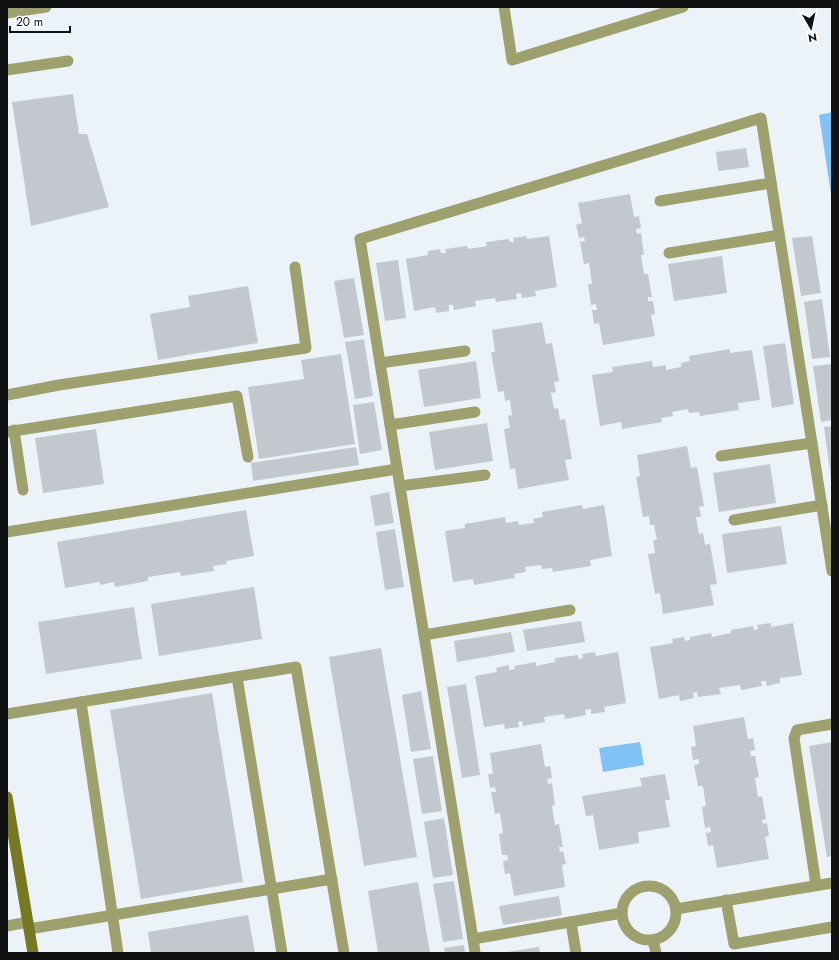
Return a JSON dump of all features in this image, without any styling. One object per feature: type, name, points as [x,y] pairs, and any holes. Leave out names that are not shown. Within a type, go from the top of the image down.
[{"type":"main road","points":[[7,797],[10,832],[33,953]]},
{"type":"lane","points":[[7,14],[31,8],[46,7]]},
{"type":"lane","points":[[504,7],[512,60],[683,7]]},
{"type":"lane","points":[[7,70],[68,61]]},
{"type":"lane","points":[[475,953],[360,239],[761,118],[832,571]]},
{"type":"lane","points":[[660,201],[771,183]]},
{"type":"lane","points":[[669,253],[779,235]]},
{"type":"lane","points":[[7,395],[306,348],[295,267]]},
{"type":"lane","points":[[380,363],[465,351]]},
{"type":"lane","points":[[23,490],[11,431],[238,396],[248,457]]},
{"type":"lane","points":[[390,425],[475,412]]},
{"type":"lane","points":[[721,456],[812,443]]},
{"type":"lane","points":[[7,532],[397,469]]},
{"type":"lane","points":[[400,486],[485,475]]},
{"type":"lane","points":[[734,520],[822,505]]},
{"type":"lane","points":[[424,634],[570,610]]},
{"type":"lane","points":[[7,714],[296,667],[344,953]]},
{"type":"lane","points":[[237,677],[282,953]]},
{"type":"lane","points":[[81,702],[118,953]]},
{"type":"lane","points":[[816,885],[794,738],[797,730],[832,724]]},
{"type":"lane","points":[[7,926],[28,925],[113,914],[332,879]]},
{"type":"lane","points":[[676,909],[832,883]]},
{"type":"lane","points":[[644,887],[661,889],[668,894],[676,909],[674,925],[661,937],[653,940],[644,940],[629,930],[624,922],[622,913],[624,904],[629,896],[636,890],[644,887]]},
{"type":"lane","points":[[726,900],[734,944],[832,927]]},
{"type":"lane","points":[[473,939],[622,913]]},
{"type":"lane","points":[[571,922],[576,953]]},
{"type":"lane","points":[[653,940],[656,953]]},
{"type":"water","points":[[832,112],[832,201],[819,115]]},
{"type":"water","points":[[640,742],[644,765],[603,772],[599,748]]},
{"type":"building","points":[[73,94],[79,134],[87,134],[109,207],[31,226],[12,102]]},
{"type":"building","points":[[746,148],[749,167],[718,171],[716,152]]},
{"type":"building","points":[[630,194],[634,217],[639,216],[641,228],[636,229],[637,234],[641,233],[644,255],[641,255],[644,274],[648,274],[652,297],[648,297],[648,301],[653,301],[655,314],[651,315],[655,336],[603,345],[599,323],[594,324],[592,310],[597,310],[596,304],[591,305],[588,284],[592,284],[589,263],[584,264],[580,242],[585,241],[584,237],[579,238],[576,225],[582,223],[578,203]]},
{"type":"building","points":[[527,236],[527,239],[549,236],[557,287],[535,291],[536,296],[522,298],[521,293],[516,294],[517,299],[496,302],[495,298],[475,301],[476,306],[454,310],[453,305],[449,305],[449,311],[436,313],[435,307],[414,311],[406,259],[428,255],[428,251],[440,249],[441,253],[446,253],[445,249],[467,246],[468,249],[487,246],[486,242],[509,239],[510,242],[514,242],[513,238]]},
{"type":"building","points":[[812,236],[821,293],[801,296],[792,238]]},
{"type":"building","points":[[722,256],[727,293],[674,301],[668,264]]},
{"type":"building","points":[[398,260],[406,318],[385,321],[376,263]]},
{"type":"building","points":[[354,278],[364,335],[344,338],[334,281]]},
{"type":"building","points":[[248,286],[258,343],[158,360],[150,314],[190,307],[188,296]]},
{"type":"building","points":[[822,299],[830,357],[812,359],[804,302]]},
{"type":"building","points":[[542,322],[546,344],[552,343],[559,381],[554,382],[556,392],[551,393],[554,409],[558,408],[560,420],[565,419],[572,459],[565,460],[569,480],[518,489],[515,468],[510,469],[504,429],[510,428],[508,416],[512,415],[510,400],[505,401],[504,391],[498,392],[491,352],[495,352],[492,330]]},
{"type":"building","points":[[364,339],[373,396],[355,399],[345,342]]},
{"type":"building","points":[[785,343],[794,404],[772,408],[763,346]]},
{"type":"building","points":[[730,349],[730,353],[752,350],[760,400],[738,403],[739,410],[700,416],[699,412],[689,413],[688,409],[672,412],[673,416],[661,418],[662,422],[622,429],[621,422],[600,426],[592,375],[613,372],[612,367],[652,361],[653,367],[666,365],[666,370],[681,367],[681,363],[690,361],[689,356]]},
{"type":"building","points":[[341,354],[355,444],[259,459],[248,387],[304,379],[301,360]]},
{"type":"building","points":[[476,361],[481,398],[424,407],[418,370]]},
{"type":"building","points":[[832,364],[832,420],[821,422],[813,366]]},
{"type":"building","points":[[374,402],[382,450],[360,454],[353,405]]},
{"type":"building","points":[[487,423],[493,461],[435,470],[429,432]]},
{"type":"building","points":[[832,426],[832,479],[831,479],[824,427]]},
{"type":"building","points":[[96,429],[104,484],[43,493],[35,438]]},
{"type":"building","points":[[687,446],[691,468],[697,467],[704,506],[699,507],[701,517],[696,517],[699,534],[703,533],[705,545],[710,544],[717,584],[710,585],[714,605],[663,614],[660,593],[655,594],[648,554],[655,553],[653,540],[657,540],[654,525],[650,525],[649,516],[643,517],[636,477],[640,476],[637,455]]},
{"type":"building","points":[[356,447],[359,465],[253,481],[251,463]]},
{"type":"building","points":[[770,464],[776,503],[719,512],[713,473]]},
{"type":"building","points":[[389,492],[394,523],[375,526],[370,496]]},
{"type":"building","points":[[582,505],[583,509],[604,505],[612,556],[590,560],[591,566],[553,572],[552,568],[542,569],[541,565],[525,567],[526,572],[514,574],[515,578],[474,585],[473,579],[453,582],[445,531],[465,528],[465,524],[505,517],[506,523],[518,521],[519,525],[534,523],[533,519],[543,517],[542,512]]},
{"type":"building","points":[[246,510],[254,556],[226,561],[227,564],[213,566],[214,571],[181,576],[180,572],[148,577],[148,581],[115,587],[114,582],[100,585],[99,582],[65,588],[57,542]]},
{"type":"building","points":[[781,526],[787,564],[727,573],[722,534]]},
{"type":"building","points":[[395,529],[404,587],[385,590],[376,532]]},
{"type":"building","points":[[254,587],[262,639],[159,656],[151,604]]},
{"type":"building","points":[[134,607],[142,659],[46,674],[38,622]]},
{"type":"building","points":[[581,621],[585,642],[527,651],[523,630]]},
{"type":"building","points":[[771,623],[771,627],[793,623],[802,675],[780,678],[780,683],[767,686],[766,681],[761,681],[762,686],[741,690],[740,685],[719,688],[721,694],[698,697],[697,692],[693,693],[694,698],[680,701],[679,695],[659,699],[650,647],[673,643],[672,639],[684,637],[685,641],[690,640],[690,637],[711,633],[712,637],[731,633],[731,630],[753,626],[754,630],[758,629],[757,625]]},
{"type":"building","points":[[511,632],[515,652],[457,662],[454,641]]},
{"type":"building","points":[[381,648],[417,857],[364,866],[329,657]]},
{"type":"building","points":[[595,652],[596,656],[618,652],[626,703],[604,707],[605,712],[591,714],[591,709],[585,710],[586,715],[565,719],[564,714],[544,717],[545,722],[523,726],[522,721],[518,722],[519,727],[505,729],[504,724],[484,727],[475,676],[497,672],[496,668],[509,665],[509,670],[515,669],[514,666],[536,662],[536,666],[555,662],[555,658],[578,655],[578,659],[583,658],[582,654]]},
{"type":"building","points":[[466,684],[480,775],[462,778],[447,687]]},
{"type":"building","points":[[421,691],[431,749],[411,752],[402,695]]},
{"type":"building","points":[[212,693],[243,882],[141,899],[110,710]]},
{"type":"building","points":[[744,717],[748,739],[753,738],[755,750],[750,751],[751,756],[755,756],[759,777],[755,778],[758,797],[762,796],[766,819],[762,820],[763,824],[767,823],[769,836],[765,837],[769,859],[717,868],[713,845],[708,846],[706,833],[711,832],[710,827],[705,828],[702,807],[706,806],[703,786],[698,786],[694,765],[699,764],[699,759],[693,760],[691,747],[696,746],[693,726]]},
{"type":"building","points":[[832,742],[832,856],[827,857],[809,746]]},
{"type":"building","points":[[541,744],[545,767],[550,766],[552,778],[547,779],[548,784],[552,783],[555,805],[552,806],[555,825],[559,824],[563,847],[559,847],[560,852],[563,851],[566,864],[562,865],[565,887],[514,896],[510,873],[505,874],[503,861],[508,860],[507,855],[502,855],[499,834],[503,833],[500,813],[495,814],[491,792],[496,792],[495,787],[490,788],[488,774],[493,774],[490,753]]},
{"type":"building","points":[[433,756],[442,811],[422,814],[413,759]]},
{"type":"building","points":[[665,774],[670,800],[665,800],[670,827],[638,832],[639,843],[599,850],[593,815],[586,816],[582,796],[642,786],[640,778]]},
{"type":"building","points":[[444,818],[453,875],[433,878],[424,822]]},
{"type":"building","points":[[454,881],[463,939],[443,942],[433,884]]},
{"type":"building","points":[[418,882],[430,953],[378,953],[368,891]]},
{"type":"building","points":[[559,896],[562,915],[503,925],[499,906]]},
{"type":"building","points":[[248,915],[255,953],[151,953],[148,932]]},
{"type":"building","points":[[464,945],[465,953],[445,953],[444,948]]},
{"type":"building","points":[[539,947],[540,953],[506,953],[506,952]]}]
